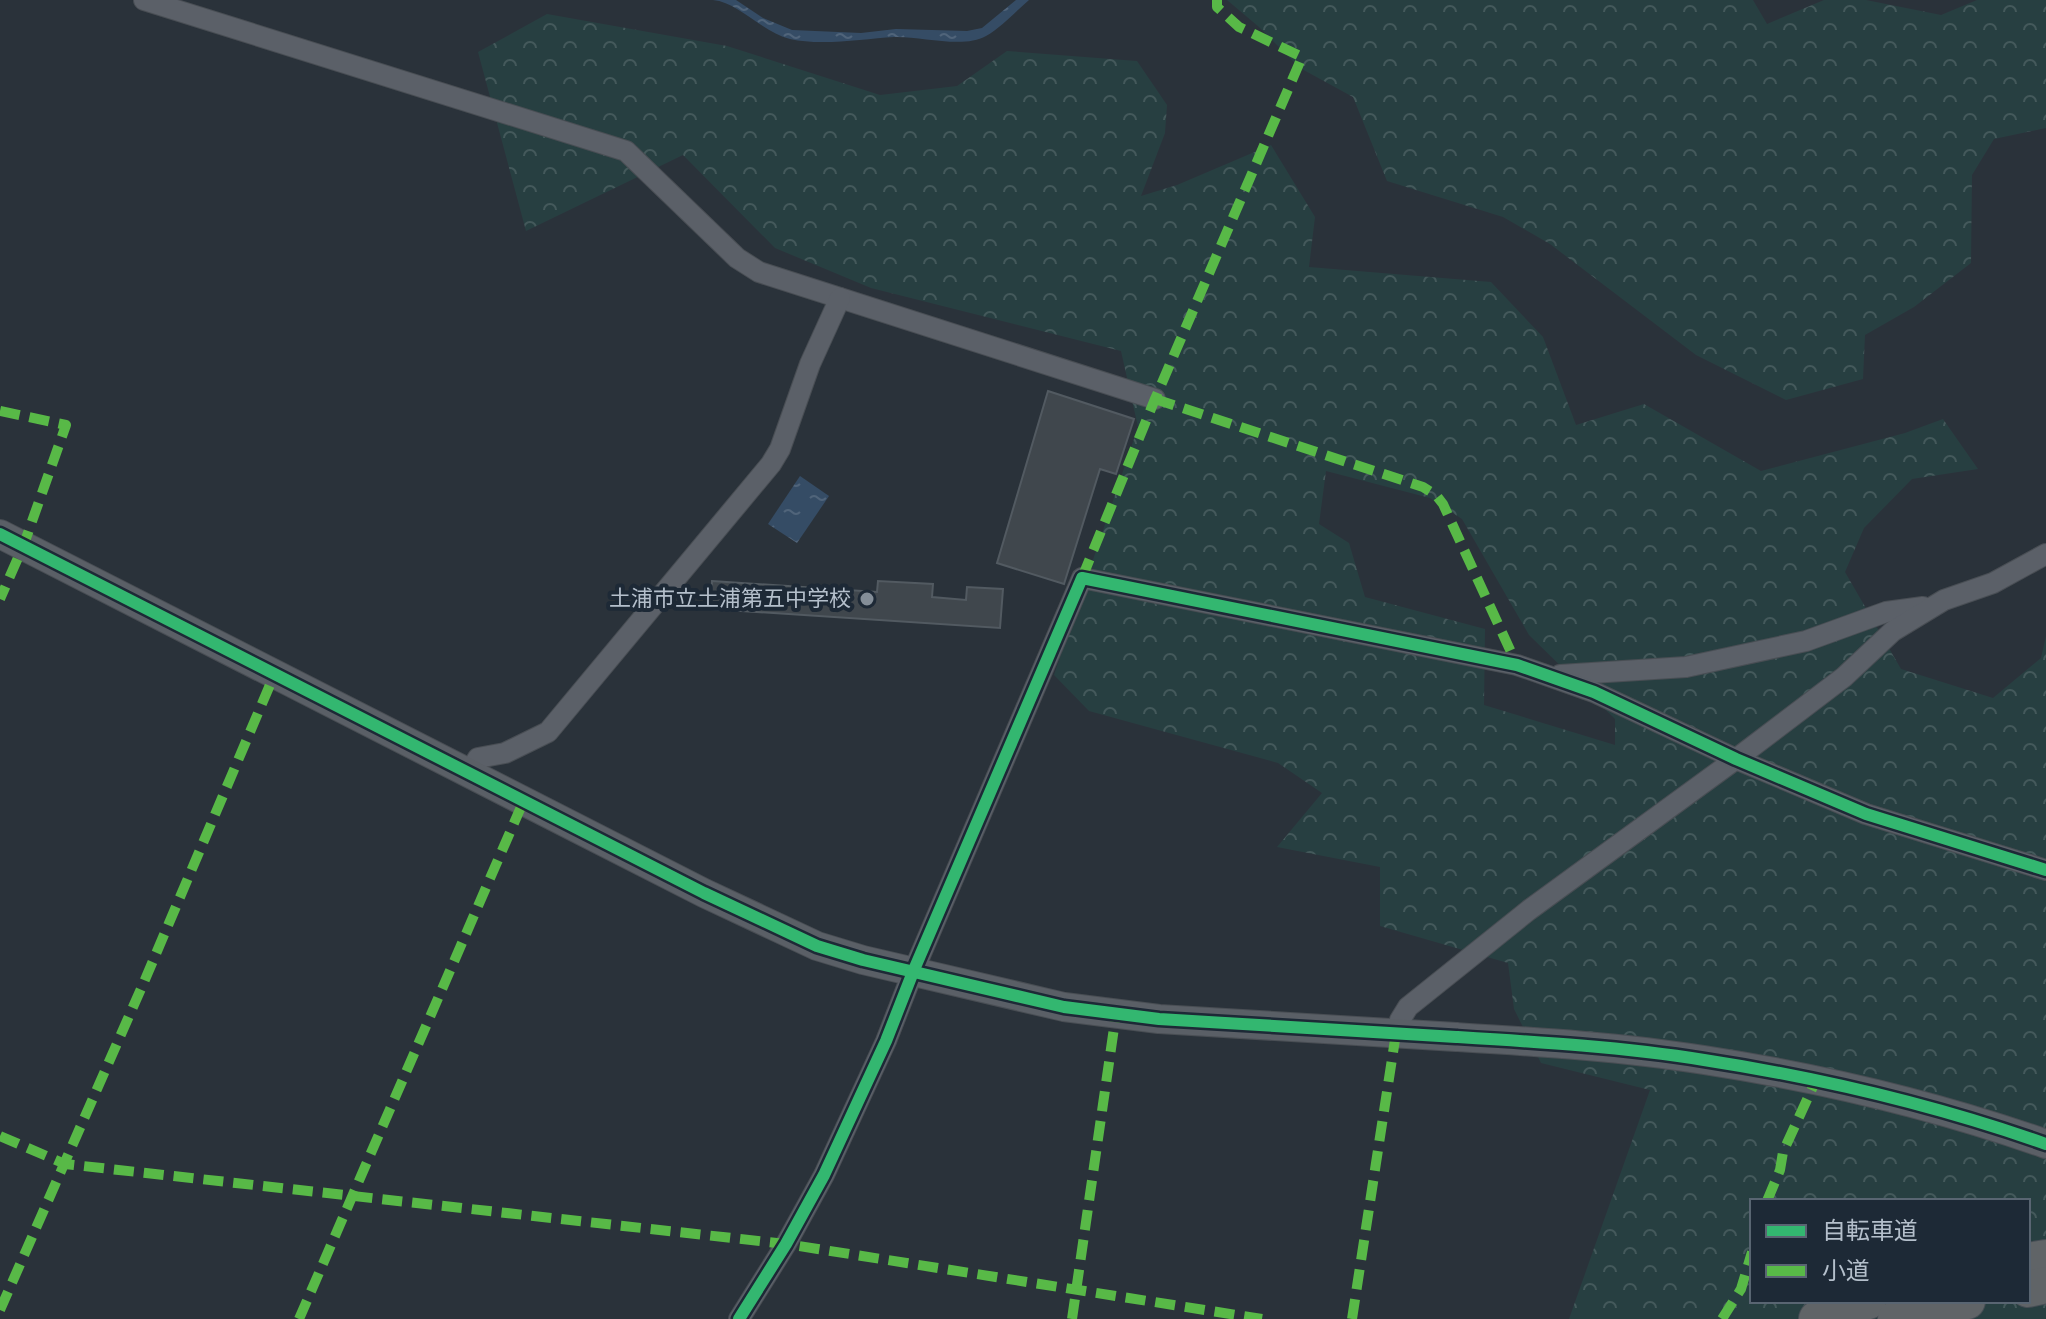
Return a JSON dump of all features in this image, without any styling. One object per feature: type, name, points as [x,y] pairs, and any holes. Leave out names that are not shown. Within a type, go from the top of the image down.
[{"type":"highway","points":[[1817,1319],[1862,1303]]},
{"type":"highway","points":[[1896,1319],[1959,1303]]},
{"type":"street","points":[[144,0],[626,151],[737,258],[759,272],[1155,399]]},
{"type":"street","points":[[469,773],[478,758],[505,753],[548,732],[771,464],[780,449],[810,364],[840,298]]},
{"type":"street","points":[[0,534],[769,925],[817,946],[1064,1007],[1116,1014],[1538,1042],[1702,1059],[1894,1098],[1962,1116],[2046,1144]]},
{"type":"street","points":[[1396,1033],[1408,1007],[1529,910],[1844,677],[1893,631],[1933,606],[1993,583],[2046,554]]},
{"type":"street","points":[[739,1319],[824,1175],[886,1041],[1082,578],[1517,665],[1594,692],[1736,759],[1866,814],[2046,870]]},
{"type":"street","points":[[1548,676],[1686,667],[1806,641],[1886,612],[1933,606]]},
{"type":"green space","points":[[1227,0],[1753,0],[1767,24],[1824,0],[1866,0],[1941,15],[1977,0],[2046,0],[2046,128],[1994,139],[1972,175],[1971,263],[1914,307],[1865,335],[1863,379],[1786,400],[1696,355],[1550,244],[1503,217],[1387,181],[1353,97],[1300,68]]},
{"type":"green space","points":[[547,14],[727,46],[880,95],[957,86],[1007,51],[1137,61],[1167,105],[1165,133],[1141,196],[1177,185],[1271,145],[1315,217],[1309,267],[1491,282],[1543,337],[1576,425],[1644,404],[1761,471],[1905,433],[1943,419],[1978,469],[1912,479],[1864,528],[1845,572],[1901,669],[1993,698],[2041,658],[2046,636],[2046,1319],[1569,1319],[1650,1090],[1541,1063],[1514,1009],[1508,963],[1380,926],[1380,867],[1277,847],[1322,793],[1278,763],[1089,711],[1054,675],[1138,427],[1121,351],[871,288],[775,248],[683,155],[526,231],[478,52]],"holes":[[[1326,471],[1430,498],[1462,519],[1529,635],[1615,719],[1615,745],[1484,705],[1485,629],[1365,597],[1349,543],[1319,524]]]},
{"type":"water","points":[[713,0],[736,0],[763,18],[792,30],[861,33],[896,29],[967,31],[982,28],[1016,0],[1029,0],[998,28],[977,40],[954,42],[894,37],[828,42],[790,39],[732,6]]},
{"type":"water","points":[[800,476],[829,496],[797,543],[768,524]]},
{"type":"building","points":[[1048,391],[1134,419],[1116,474],[1100,469],[1064,584],[997,563]]},
{"type":"building","points":[[712,581],[877,592],[878,581],[933,584],[932,597],[966,600],[967,587],[1003,589],[1000,628],[711,609]]},
{"type":"marked path","points":[[1082,578],[1302,57],[1239,27],[1217,7],[1217,0]]},
{"type":"marked path","points":[[1155,399],[1423,487],[1436,495],[1443,504],[1517,665]]},
{"type":"marked path","points":[[0,411],[66,425],[24,544],[0,599]]},
{"type":"marked path","points":[[0,1310],[275,673]]},
{"type":"marked path","points":[[299,1319],[524,800]]},
{"type":"marked path","points":[[1072,1319],[1116,1014]]},
{"type":"marked path","points":[[1352,1319],[1396,1033]]},
{"type":"marked path","points":[[1768,1199],[1780,1170],[1783,1152],[1816,1080]]},
{"type":"marked path","points":[[0,1136],[65,1164],[786,1244],[1262,1319]]},
{"type":"marked path","points":[[1722,1319],[1741,1289],[1750,1259]]},
{"type":"cycle path","points":[[0,534],[704,893],[817,946],[863,960],[1064,1007],[1159,1019],[1550,1043],[1704,1060],[1877,1094],[2046,1144]]},
{"type":"cycle path","points":[[739,1319],[824,1175],[886,1041],[1082,578],[1517,665],[1594,692],[1736,759],[1866,814],[2046,870]]},
{"type":"place","name":"土浦市立土浦第五中学校","points":[[867,599]]}]
